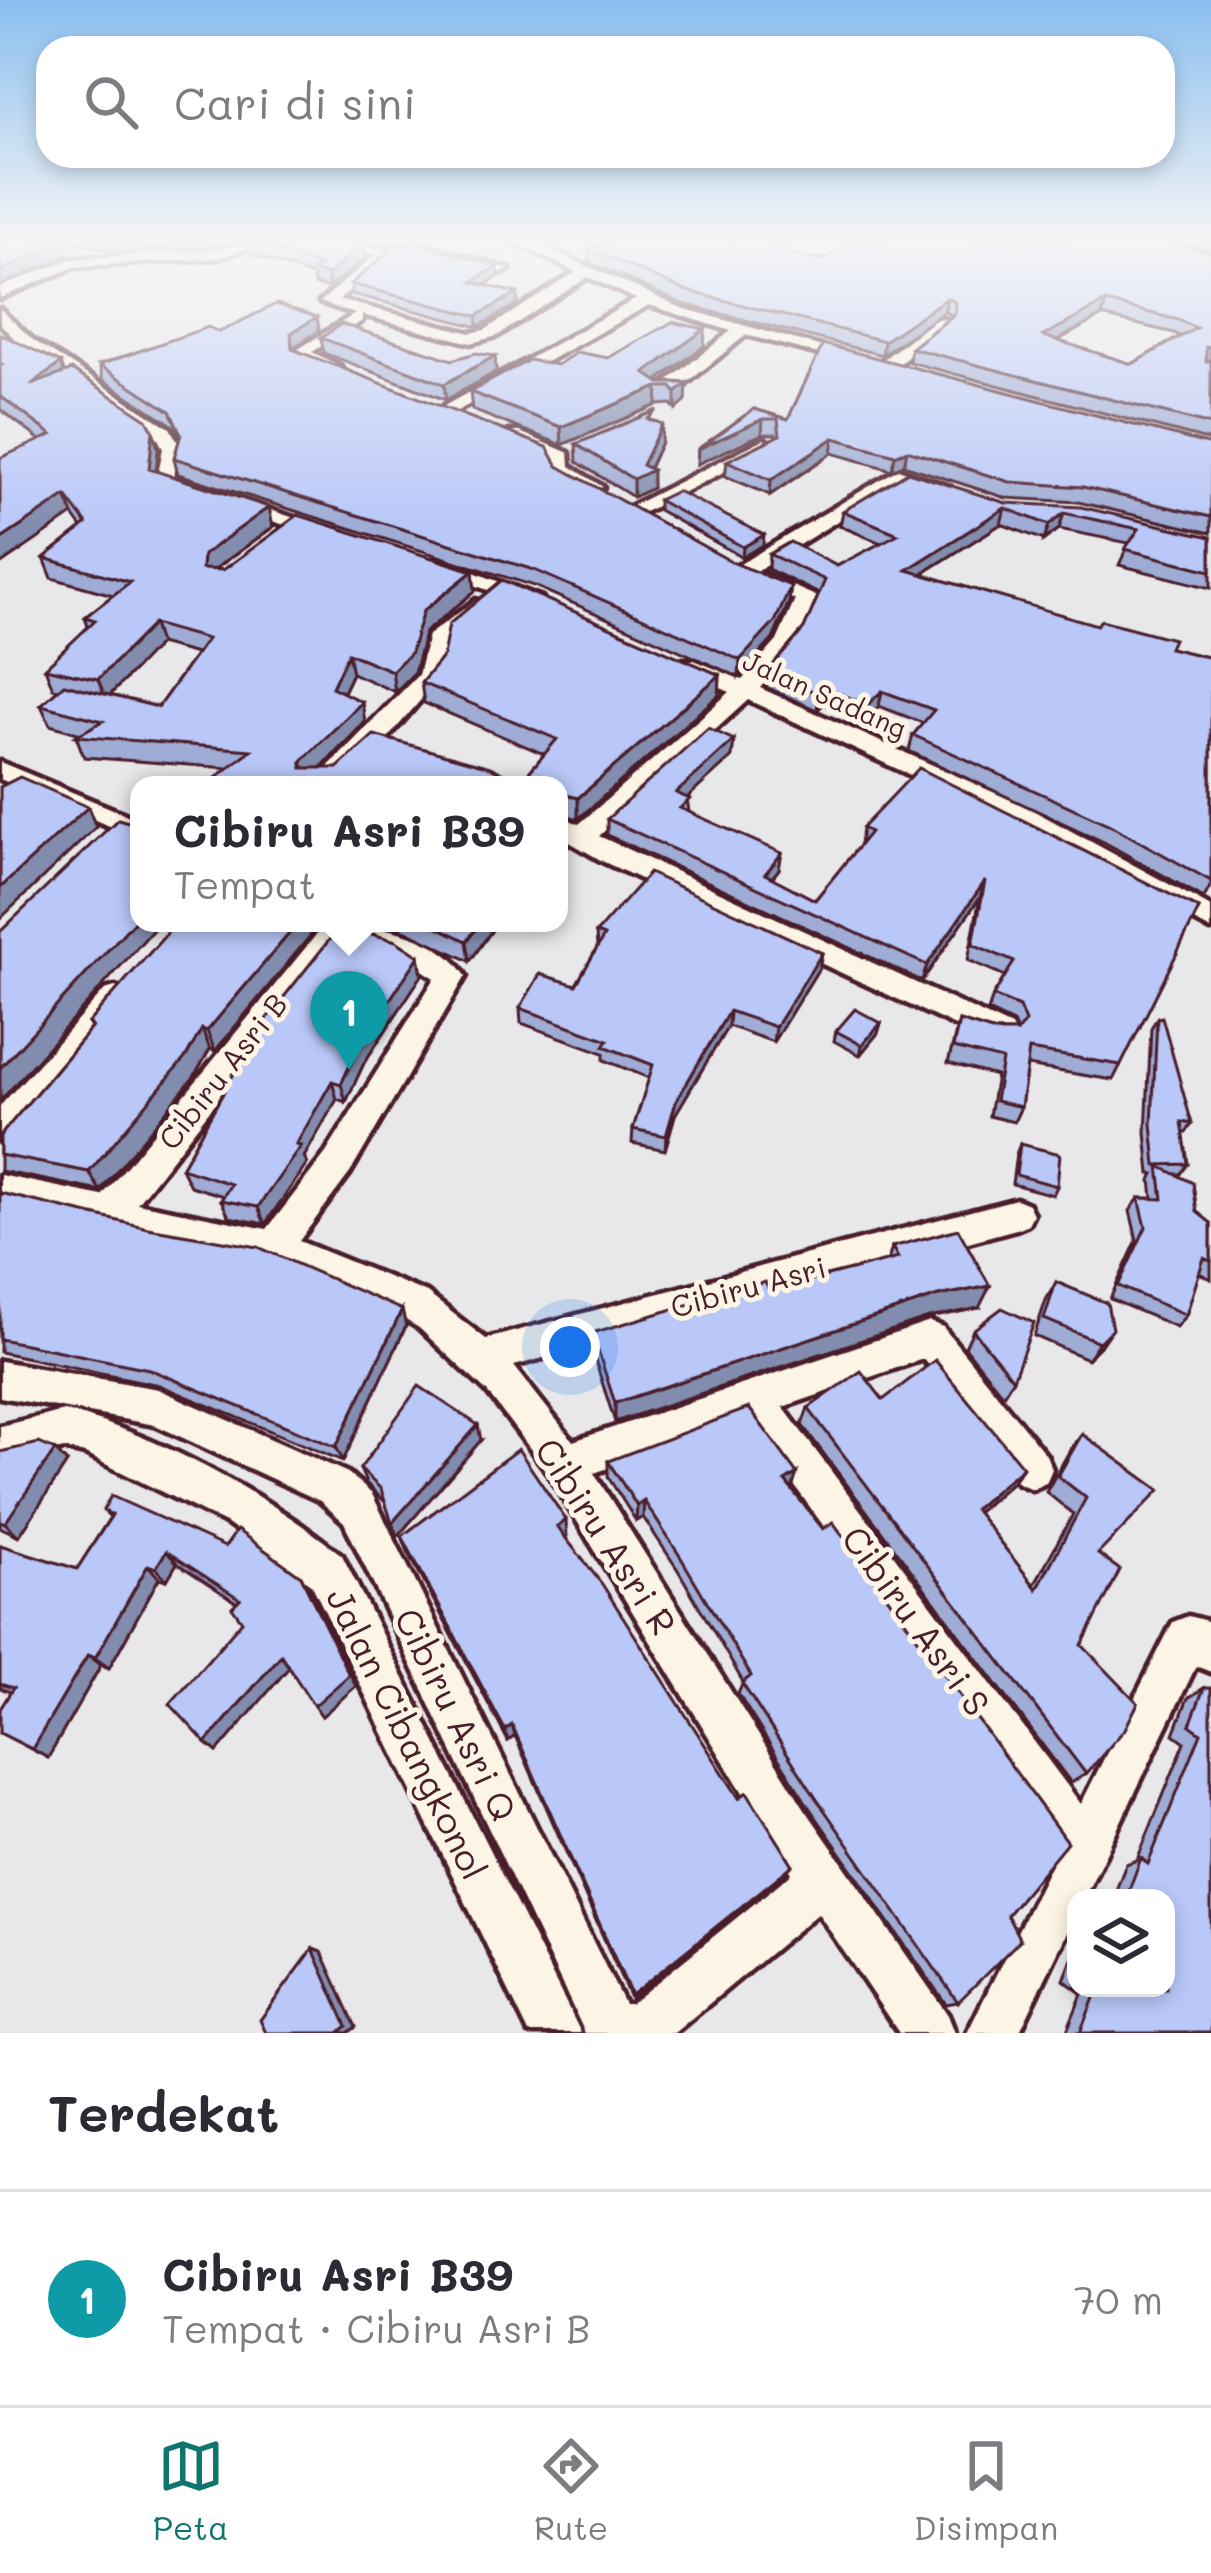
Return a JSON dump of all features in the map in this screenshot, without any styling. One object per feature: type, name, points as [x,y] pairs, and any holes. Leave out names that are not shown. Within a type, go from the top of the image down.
[{"type":"street","points":[[19,335],[164,432],[172,448],[163,480],[290,529],[358,541]]},
{"type":"street","points":[[331,335],[302,355],[356,378]]},
{"type":"street","points":[[580,335],[442,408],[562,457],[582,448]]},
{"type":"street","points":[[664,392],[736,335]]},
{"type":"street","points":[[762,335],[918,375]]},
{"type":"street","points":[[887,365],[925,335]]},
{"type":"street","points":[[0,352],[27,343]]},
{"type":"street","points":[[562,457],[560,468],[643,514],[770,442]]},
{"type":"street","points":[[953,492],[898,475],[735,567],[807,597],[787,643],[746,691],[569,831],[1000,1035]]},
{"type":"street","points":[[417,559],[545,604]]},
{"type":"street","points":[[336,776],[383,744],[433,670],[430,651],[436,640],[499,586]]},
{"type":"street","name":"Jalan Sadang","points":[[665,656],[986,801],[1208,912]]},
{"type":"street","points":[[0,770],[28,779],[122,830]]},
{"type":"street","points":[[0,804],[28,779]]},
{"type":"street","name":"Cibiru Asri B","points":[[107,1215],[330,932]]},
{"type":"street","name":"Cibiru Asri B","points":[[275,1246],[338,1163],[452,976],[445,967],[401,946],[360,932]]},
{"type":"street","points":[[0,1128],[136,974]]},
{"type":"street","name":"Cibiru Asri R","points":[[0,1189],[107,1215],[275,1246],[304,1263],[404,1297],[481,1358],[567,1463],[823,1878],[930,2033]]},
{"type":"street","name":"Cibiru Asri","points":[[481,1358],[1016,1214]]},
{"type":"street","points":[[567,1463],[752,1396],[930,1339],[1032,1468]]},
{"type":"street","name":"Cibiru Asri Q","points":[[0,1379],[158,1407],[334,1487],[358,1508],[606,2022],[624,2032],[647,2023],[823,1878]]},
{"type":"street","name":"Cibiru Asri S","points":[[752,1396],[1082,1844]]},
{"type":"street","name":"Jalan Cibangkonol","points":[[0,1445],[64,1430],[88,1436],[229,1500],[283,1531],[327,1570],[556,2033]]},
{"type":"street","points":[[992,2033],[1188,1637],[1211,1652]]},
{"type":"building","points":[[0,335],[61,363],[31,385],[72,370],[147,419],[153,430],[149,469],[269,507],[203,555],[202,569],[223,570],[298,515],[473,571],[423,611],[411,652],[392,671],[348,653],[332,687],[362,702],[302,761],[302,768],[337,768],[374,735],[509,776],[218,776],[251,750],[76,736],[103,721],[41,705],[64,684],[158,707],[207,639],[153,624],[98,679],[45,668],[95,620],[85,617],[130,582],[44,558],[87,524],[66,496],[0,540],[0,458],[52,435],[0,396]]},
{"type":"building","points":[[185,335],[291,335],[292,349],[547,447],[558,466],[734,563],[791,586],[775,622],[740,660],[534,570],[174,458],[181,434],[170,411],[99,365]]},
{"type":"building","points":[[375,335],[452,360],[476,353],[495,356],[444,384],[321,338]]},
{"type":"building","points":[[649,335],[697,335],[645,373],[660,383],[687,383],[676,393],[672,387],[658,387],[561,427],[470,392],[529,360],[557,365],[577,352],[608,358]]},
{"type":"building","points":[[860,335],[893,335],[884,341]]},
{"type":"building","points":[[928,335],[1045,335],[1132,364],[1184,335],[1211,335],[1206,361],[1211,361],[1211,425],[911,348]]},
{"type":"building","points":[[823,344],[1211,445],[1211,517],[1083,487],[1010,482],[907,450],[895,455],[834,438],[771,480],[727,461],[780,435],[778,419],[763,419],[698,449],[754,409],[788,419]]},
{"type":"building","points":[[657,410],[648,419],[662,424],[642,465],[652,470],[633,479],[576,444]]},
{"type":"building","points":[[908,472],[1006,503],[1081,507],[1211,537],[1211,571],[1125,549],[1139,529],[1064,513],[1049,525],[1005,508],[907,570],[1097,625],[1101,620],[1173,639],[1169,648],[1211,658],[1211,881],[1110,825],[913,735],[934,710],[882,691],[867,705],[826,688],[819,694],[768,671],[804,629],[825,580],[769,554],[790,542],[837,566],[898,534],[843,511]]},
{"type":"building","points":[[677,491],[764,535],[743,547],[658,500]]},
{"type":"building","points":[[502,580],[720,675],[578,798],[568,795],[568,776],[526,776],[557,739],[421,683],[443,656],[449,624]]},
{"type":"building","points":[[708,728],[734,740],[676,793],[690,799],[680,808],[782,853],[765,874],[815,900],[870,832],[862,828],[919,768],[1199,909],[1121,1065],[1029,1050],[1021,1107],[995,1101],[1002,1060],[953,1048],[959,1021],[995,1032],[1017,1032],[1025,1022],[1019,1007],[993,996],[1014,962],[973,944],[985,881],[927,965],[607,819]]},
{"type":"building","points":[[20,777],[88,807],[0,888],[0,787]]},
{"type":"building","points":[[118,819],[130,822],[130,926],[0,1068],[0,932]]},
{"type":"building","points":[[649,873],[822,953],[775,1027],[729,1011],[676,1101],[666,1136],[633,1129],[653,1065],[604,1046],[608,1040],[520,1008],[540,974],[576,985],[604,936],[596,933]]},
{"type":"building","points":[[168,932],[290,932],[207,1031],[202,1029],[186,1057],[89,1172],[0,1155],[0,1136],[92,1027],[88,1023]]},
{"type":"building","points":[[335,932],[365,932],[396,941],[419,956],[360,1044],[341,1084],[332,1081],[296,1145],[301,1146],[258,1207],[221,1200],[231,1184],[181,1168],[245,1054],[241,1051]]},
{"type":"building","points":[[448,932],[474,932],[467,941]]},
{"type":"building","points":[[855,1009],[881,1023],[862,1045],[836,1031]]},
{"type":"building","points":[[1162,1017],[1192,1124],[1182,1122],[1188,1164],[1156,1165],[1152,1124],[1157,1018]]},
{"type":"building","points":[[1020,1144],[1060,1154],[1057,1186],[1016,1175]]},
{"type":"building","points":[[1159,1166],[1193,1183],[1197,1212],[1211,1223],[1211,1261],[1204,1258],[1186,1315],[1118,1286],[1146,1227],[1139,1198],[1163,1199]]},
{"type":"building","points":[[0,1193],[148,1228],[258,1247],[402,1310],[336,1447],[149,1369],[0,1339]]},
{"type":"building","points":[[958,1229],[990,1286],[938,1296],[615,1403],[592,1333],[765,1282],[769,1291],[898,1258],[892,1247]]},
{"type":"building","points":[[1056,1282],[1107,1303],[1112,1329],[1099,1342],[1044,1319]]},
{"type":"building","points":[[1002,1308],[1034,1323],[1013,1379],[973,1330]]},
{"type":"building","points":[[935,1360],[1023,1467],[974,1509],[1037,1589],[1086,1498],[1058,1476],[1082,1434],[1160,1490],[1098,1554],[1120,1570],[1082,1645],[1138,1703],[1125,1729],[1086,1774],[808,1408],[861,1371],[883,1400]]},
{"type":"building","points":[[419,1386],[478,1425],[392,1523],[381,1489],[360,1469]]},
{"type":"building","points":[[749,1408],[797,1473],[785,1481],[823,1529],[833,1522],[1067,1842],[1007,1915],[1020,1940],[958,2002],[742,1683],[751,1676],[680,1556],[644,1501],[637,1506],[608,1461]]},
{"type":"building","points":[[39,1443],[55,1450],[5,1523],[0,1521],[0,1452]]},
{"type":"building","points":[[518,1449],[566,1520],[557,1527],[602,1584],[739,1798],[747,1792],[793,1865],[631,1995],[512,1725],[505,1730],[402,1536]]},
{"type":"building","points":[[111,1496],[225,1547],[237,1530],[301,1576],[349,1675],[314,1706],[281,1655],[206,1743],[170,1704],[242,1621],[232,1607],[240,1599],[166,1551],[156,1568],[148,1565],[95,1658],[88,1655],[32,1749],[0,1733],[0,1709],[13,1688],[0,1684],[0,1545],[77,1569],[112,1515],[103,1510]]},
{"type":"building","points":[[1204,1688],[1211,1688],[1211,2033],[1080,2033],[1094,1997],[1175,1997],[1175,1889],[1129,1889],[1141,1858],[1148,1864],[1201,1733],[1190,1725]]},
{"type":"building","points":[[313,1949],[347,2026],[339,2033],[266,2033],[260,2020]]},
{"type":"place","name":"Cibiru Asri B39","points":[[349,1070]]}]
